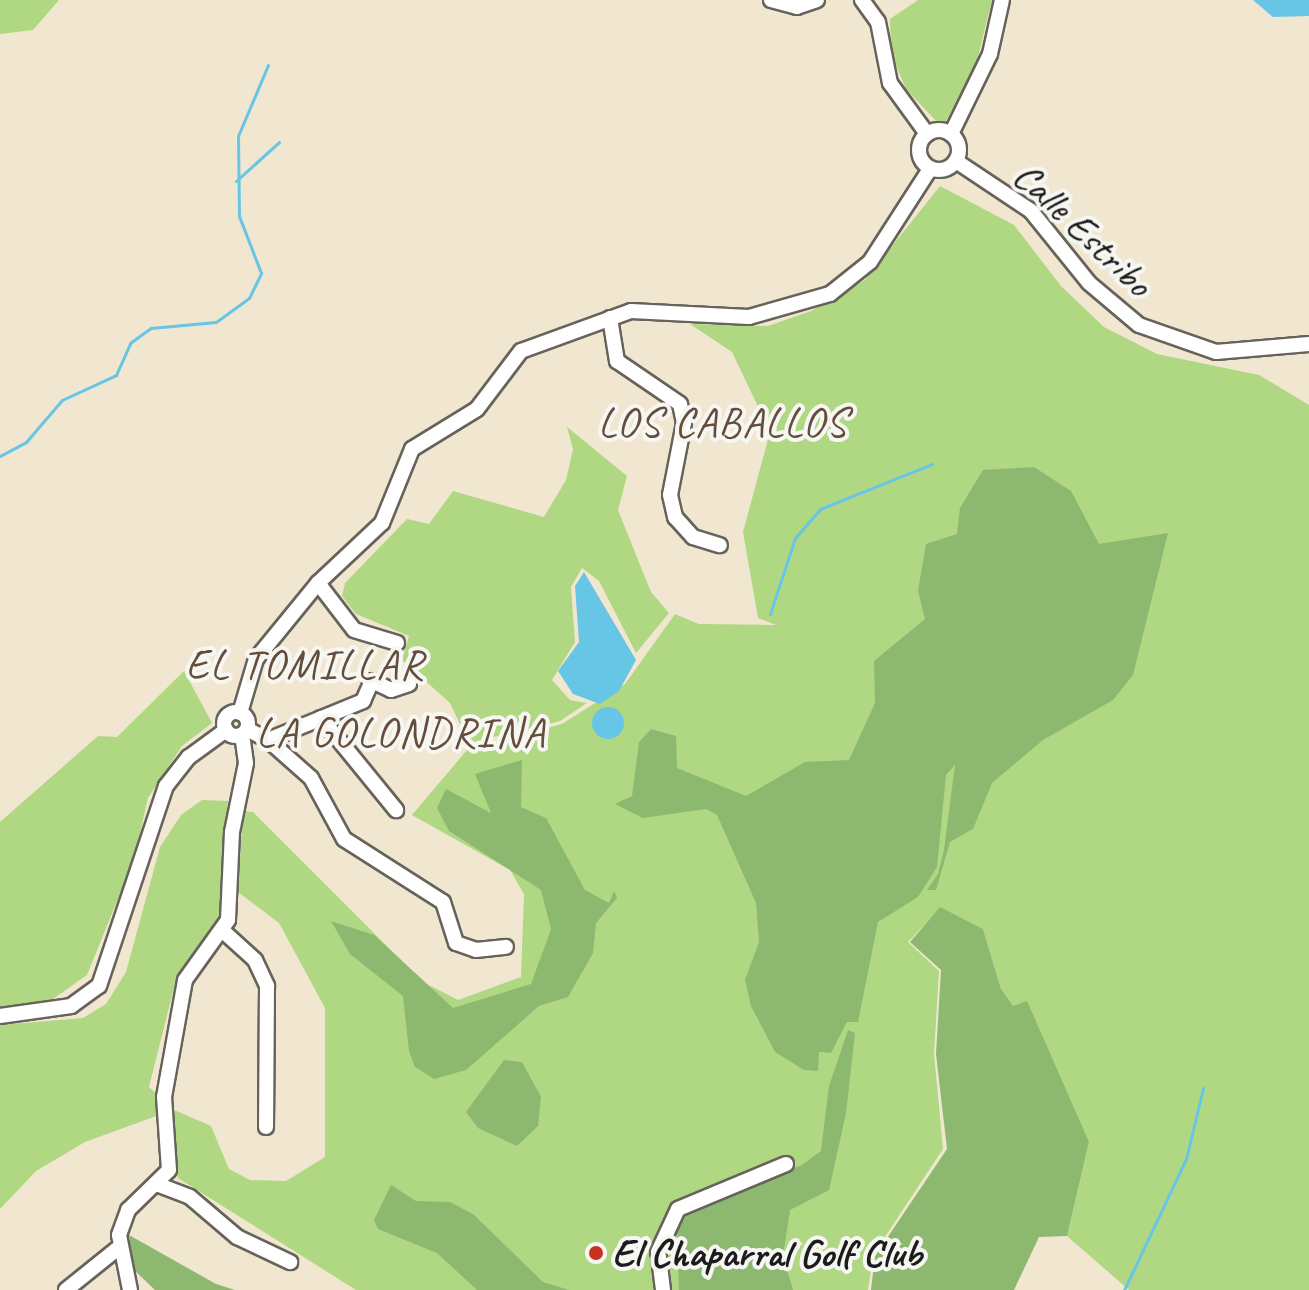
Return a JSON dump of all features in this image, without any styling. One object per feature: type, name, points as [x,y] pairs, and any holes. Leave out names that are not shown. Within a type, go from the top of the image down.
[{"type":"street","points":[[771,0],[797,7],[817,0]]},
{"type":"street","points":[[862,0],[878,22],[890,83],[927,134]]},
{"type":"street","points":[[951,134],[990,54],[1002,0]]},
{"type":"street","points":[[927,134],[951,134]]},
{"type":"street","points":[[927,134],[918,152],[930,169]]},
{"type":"street","points":[[130,1290],[117,1249],[128,1210],[159,1185],[170,1162],[164,1097],[185,980],[223,931],[246,763],[245,732],[240,713],[256,659],[318,583],[382,523],[405,458],[429,433],[477,409],[521,351],[610,318],[646,310],[749,317],[830,294],[870,262],[930,169],[956,161],[960,149],[951,134]]},
{"type":"street","name":"Calle Estribo","points":[[956,161],[1031,211],[1098,292],[1139,325],[1216,352],[1309,344]]},
{"type":"street","points":[[610,318],[617,361],[680,404],[684,423],[670,495],[675,517],[693,537],[720,545]]},
{"type":"street","points":[[318,583],[354,630],[397,643]]},
{"type":"street","points":[[268,740],[363,701],[372,681],[391,690],[409,684]]},
{"type":"street","points":[[226,730],[229,715],[240,713]]},
{"type":"street","points":[[321,718],[396,810]]},
{"type":"street","points":[[0,1016],[71,1006],[99,986],[166,786],[189,757],[226,730],[245,732],[268,740],[311,778],[344,839],[443,902],[456,943],[476,950],[506,947]]},
{"type":"street","points":[[223,931],[255,960],[267,986],[266,1127]]},
{"type":"street","points":[[663,1290],[658,1252],[678,1209],[786,1164]]},
{"type":"street","points":[[159,1185],[290,1262]]},
{"type":"street","points":[[66,1290],[117,1249]]},
{"type":"green space","points":[[0,0],[59,0],[33,30],[0,34]]},
{"type":"green space","points":[[918,0],[992,0],[977,61],[946,121],[938,123],[906,89],[891,53],[890,19]]},
{"type":"green space","name":"El Chaparral Golf Club","points":[[940,186],[1014,225],[1061,286],[1104,327],[1157,354],[1259,375],[1309,405],[1309,1290],[1129,1290],[1067,1236],[1089,1142],[1001,989],[983,929],[940,908],[908,942],[939,971],[934,1054],[943,1149],[873,1255],[868,1290],[356,1290],[178,1178],[174,1126],[159,1115],[85,1142],[36,1171],[0,1209],[0,1025],[83,1018],[106,1004],[126,972],[160,847],[181,815],[202,800],[228,801],[219,916],[177,976],[149,1087],[172,1109],[211,1126],[229,1169],[250,1180],[286,1181],[325,1157],[325,1008],[279,923],[238,892],[243,811],[253,812],[423,982],[458,1000],[521,977],[524,894],[510,870],[412,815],[467,750],[562,724],[625,684],[675,614],[699,624],[776,625],[758,618],[743,532],[770,432],[732,352],[690,324],[768,326],[811,311],[865,280]]},
{"type":"green space","points":[[567,427],[627,476],[618,510],[651,592],[669,613],[636,653],[599,581],[582,568],[571,587],[575,642],[552,680],[570,700],[587,703],[560,721],[469,743],[450,703],[402,660],[409,636],[356,614],[342,596],[345,583],[407,519],[429,524],[453,491],[544,517],[566,480],[573,449]]},
{"type":"green space","points":[[1034,467],[1071,491],[1099,544],[1168,533],[1133,675],[1113,700],[1043,740],[992,783],[973,829],[950,842],[936,890],[927,890],[938,874],[944,850],[955,765],[946,775],[937,867],[918,897],[878,922],[858,1022],[847,1022],[831,1053],[819,1052],[818,1071],[804,1070],[775,1052],[751,1006],[745,980],[759,942],[756,903],[717,815],[706,809],[643,818],[615,804],[632,796],[639,742],[651,729],[676,736],[677,768],[746,796],[805,762],[849,760],[875,703],[874,661],[925,619],[918,591],[926,544],[957,534],[960,508],[983,470]]},
{"type":"green space","points":[[184,671],[212,723],[182,746],[148,798],[134,859],[87,975],[53,999],[0,1012],[0,822],[98,736],[117,737]]},
{"type":"green space","points":[[522,760],[521,807],[546,818],[585,890],[609,903],[614,891],[617,898],[596,923],[593,953],[568,997],[539,1006],[466,1070],[434,1079],[415,1067],[409,1051],[403,996],[350,954],[331,921],[374,935],[453,1008],[531,984],[551,929],[541,890],[449,831],[437,808],[446,789],[491,813],[475,774]]},
{"type":"green space","points":[[940,907],[983,929],[1001,989],[1013,1006],[1027,1001],[1089,1142],[1067,1236],[1039,1237],[1014,1290],[871,1290],[875,1256],[947,1149],[936,1054],[941,970],[910,942]]},
{"type":"green space","points":[[848,1030],[855,1033],[846,1113],[829,1190],[790,1210],[783,1256],[793,1290],[679,1290],[677,1226],[699,1201],[802,1165],[821,1151],[829,1086]]},
{"type":"green space","points":[[504,1060],[522,1062],[541,1097],[538,1126],[517,1146],[478,1128],[466,1112]]},
{"type":"green space","points":[[391,1185],[416,1201],[450,1202],[473,1214],[543,1282],[569,1290],[477,1290],[437,1253],[378,1229],[374,1220]]},
{"type":"green space","points":[[129,1235],[216,1284],[235,1290],[155,1290],[133,1269]]},
{"type":"water","points":[[1253,0],[1309,0],[1309,16],[1273,17]]},
{"type":"water","points":[[584,572],[636,660],[619,691],[600,704],[573,694],[558,671],[579,642],[575,586]]},
{"type":"water","points":[[608,707],[619,712],[624,723],[619,734],[608,739],[597,734],[592,723],[597,712]]},
{"type":"waterway","points":[[0,456],[26,442],[62,400],[116,375],[130,343],[151,328],[216,322],[249,298],[261,273],[239,216],[238,136],[268,65]]},
{"type":"waterway","points":[[236,181],[279,142]]},
{"type":"waterway","points":[[770,614],[795,538],[820,509],[932,464]]},
{"type":"waterway","points":[[1124,1290],[1186,1159],[1203,1088]]},
{"type":"place","name":"El Chaparral Golf Club","points":[[596,1253]]},
{"type":"district","name":"LOS CABALLOS","points":[[723,423]]},
{"type":"district","name":"EL TOMILLAR","points":[[305,665]]},
{"type":"district","name":"LA GOLONDRINA","points":[[401,733]]}]
